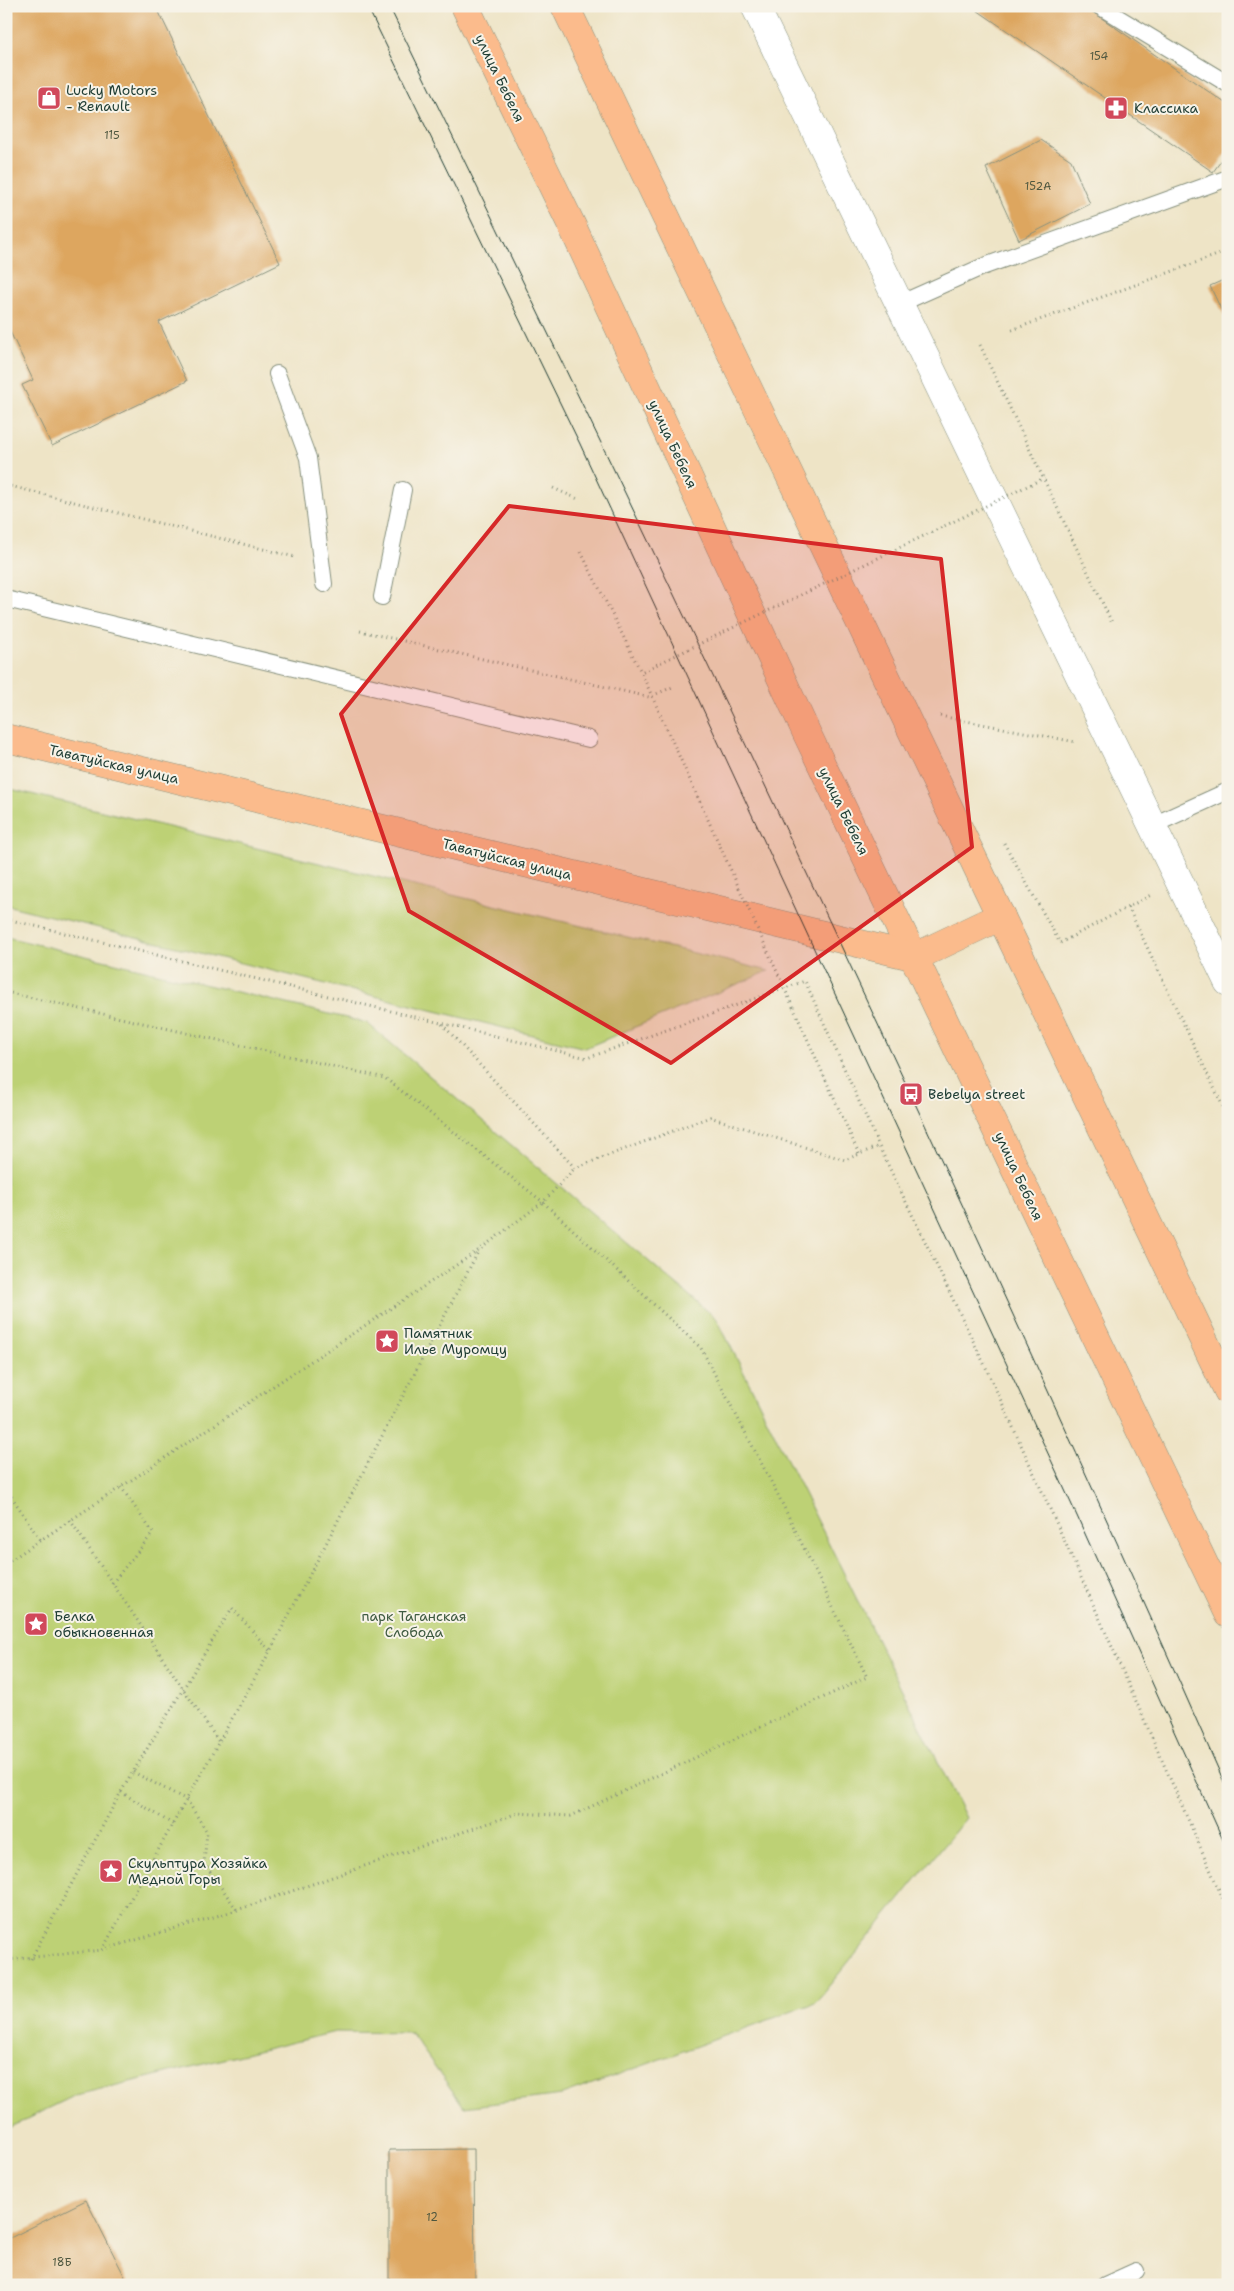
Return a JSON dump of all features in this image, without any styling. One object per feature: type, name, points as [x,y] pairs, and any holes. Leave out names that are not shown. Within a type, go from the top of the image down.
[{"type":"main road","name":"улица Бебеля","points":[[466,6],[573,228],[808,736],[1228,1614]]},
{"type":"main road","points":[[565,6],[1228,1391]]},
{"type":"main road","name":"Таватуйская улица","points":[[6,738],[915,958]]},
{"type":"main road","points":[[915,958],[1002,916]]},
{"type":"street","points":[[756,6],[1228,982]]},
{"type":"lane","points":[[1099,6],[1228,84]]},
{"type":"lane","points":[[899,304],[982,267],[1228,178]]},
{"type":"lane","points":[[277,374],[308,458],[324,584]]},
{"type":"lane","points":[[382,597],[403,490]]},
{"type":"lane","points":[[6,599],[589,739]]},
{"type":"lane","points":[[1151,826],[1228,791]]},
{"type":"lane","points":[[1106,2285],[1136,2271]]},
{"type":"path","points":[[1012,330],[1228,252]]},
{"type":"path","points":[[980,344],[1113,626]]},
{"type":"path","points":[[641,672],[1044,478]]},
{"type":"path","points":[[6,485],[322,564]]},
{"type":"path","points":[[553,488],[578,499]]},
{"type":"path","points":[[580,552],[641,672],[859,1154]]},
{"type":"path","points":[[860,564],[864,573]]},
{"type":"path","points":[[360,631],[648,697],[675,686]]},
{"type":"path","points":[[932,714],[1077,742]]},
{"type":"path","points":[[1003,841],[1060,943],[1158,892]]},
{"type":"path","points":[[1128,908],[1228,1117]]},
{"type":"path","points":[[6,919],[586,1058],[805,981],[879,1146],[1000,1399],[1098,1614],[1228,1910]]},
{"type":"path","points":[[6,992],[385,1078],[543,1202],[700,1348],[777,1493],[868,1677],[571,1816],[518,1813],[237,1910],[102,1950],[31,1959],[6,1960]]},
{"type":"path","points":[[442,1024],[575,1168]]},
{"type":"path","points":[[6,1563],[479,1250],[543,1202],[575,1168],[710,1116],[845,1160],[879,1146]]},
{"type":"path","points":[[102,1950],[174,1825],[270,1651],[479,1250]]},
{"type":"path","points":[[112,1583],[153,1533],[121,1486]]},
{"type":"path","points":[[6,1488],[40,1540]]},
{"type":"path","points":[[70,1520],[219,1742]]},
{"type":"path","points":[[31,1959],[121,1792],[232,1608],[270,1651]]},
{"type":"path","points":[[133,1772],[187,1800],[207,1832],[204,1863],[237,1910]]},
{"type":"path","points":[[121,1792],[174,1825]]},
{"type":"highlighted area","points":[[509,506],[941,559],[972,847],[671,1063],[409,911],[341,714]]},
{"type":"green space","points":[[6,788],[769,971],[585,1048],[6,905]]},
{"type":"green space","name":"парк Таганская Слобода","points":[[6,937],[367,1023],[717,1319],[966,1818],[815,2003],[562,2095],[464,2107],[411,2033],[335,2032],[76,2095],[6,2129]]},
{"type":"building","points":[[6,6],[156,6],[280,263],[159,322],[187,381],[52,446],[22,385],[33,380],[6,323]]},
{"type":"building","points":[[971,6],[1084,6],[1228,105],[1228,151],[1213,172]]},
{"type":"building","points":[[1041,140],[1071,160],[1090,204],[1019,240],[986,168]]},
{"type":"building","points":[[1228,278],[1228,324],[1210,286]]},
{"type":"building","points":[[474,2149],[475,2285],[389,2285],[389,2150]]},
{"type":"building","points":[[86,2200],[129,2285],[6,2285],[6,2240]]},
{"type":"tram line","points":[[367,6],[580,444],[1077,1516],[1228,1851]]},
{"type":"tram line","points":[[389,6],[711,672],[922,1117],[1228,1791]]},
{"type":"place","name":"Lucky Motors - Renault","points":[[49,98]]},
{"type":"place","name":"Классика","points":[[1116,108]]},
{"type":"place","name":"Bebelya street","points":[[911,1094]]},
{"type":"place","name":"Памятник Илье Муромцу","points":[[387,1341]]},
{"type":"place","name":"Белка обыкновенная","points":[[36,1624]]},
{"type":"place","name":"Скульптура Хозяйка Медной Горы","points":[[111,1871]]}]
